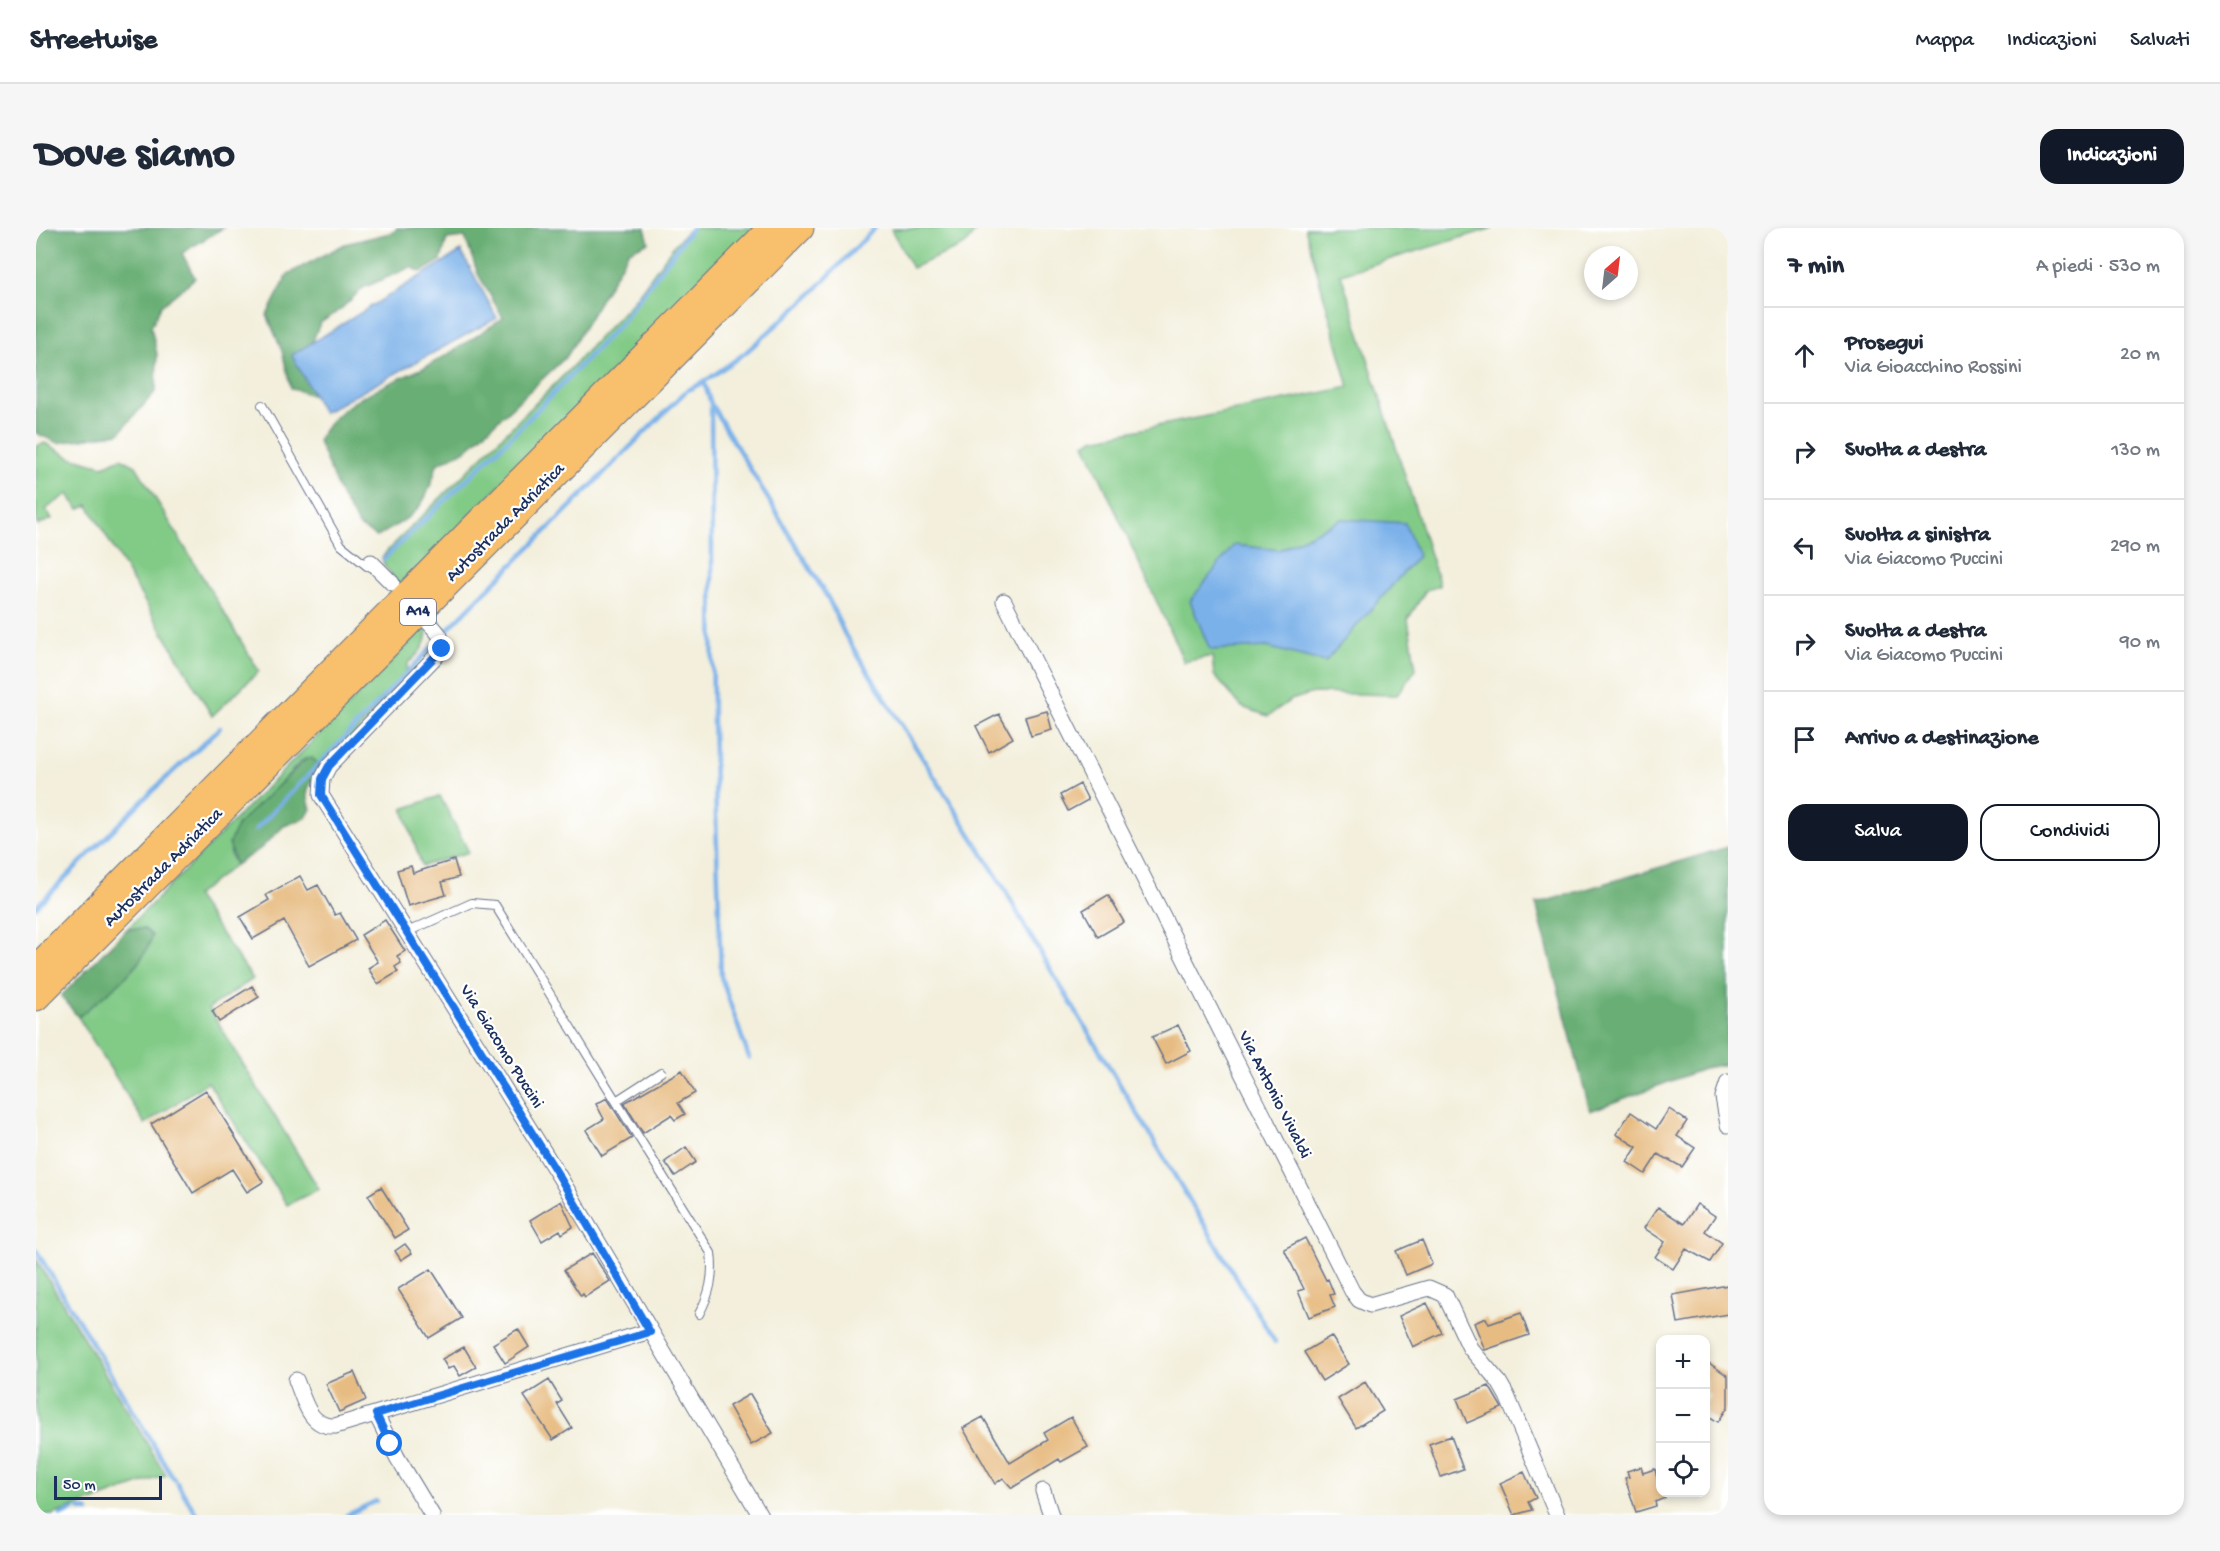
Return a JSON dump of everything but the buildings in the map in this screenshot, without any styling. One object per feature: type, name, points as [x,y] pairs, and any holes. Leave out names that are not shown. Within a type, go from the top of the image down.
[{"type":"highway","name":"Autostrada Adriatica","points":[[36,969],[772,228]]},
{"type":"highway","name":"Autostrada Adriatica","points":[[36,997],[800,228]]},
{"type":"street","points":[[369,564],[392,583]]},
{"type":"street","name":"Via Antonio Vivaldi","points":[[1004,601],[1352,1291],[1359,1300],[1370,1305],[1429,1288],[1445,1295],[1470,1348],[1499,1382],[1507,1396],[1557,1515]]},
{"type":"street","name":"Via Giacomo Puccini","points":[[428,622],[441,636],[440,652],[329,766],[321,787],[324,799],[559,1176],[760,1515]]},
{"type":"street","points":[[1728,1082],[1723,1097],[1728,1125]]},
{"type":"street","points":[[296,1380],[312,1416],[325,1426],[376,1414],[650,1332]]},
{"type":"street","points":[[376,1414],[401,1466],[432,1515]]},
{"type":"street","points":[[1043,1491],[1052,1515]]},
{"type":"lane","points":[[262,405],[341,545],[369,564]]},
{"type":"lane","points":[[407,932],[472,903],[495,905],[711,1252],[713,1269],[709,1296],[699,1314]]},
{"type":"lane","points":[[616,1101],[662,1072]]},
{"type":"green space","points":[[36,228],[223,228],[182,253],[195,278],[161,306],[151,327],[157,354],[156,391],[119,433],[58,443],[36,433]]},
{"type":"green space","points":[[397,228],[645,228],[649,242],[629,251],[567,356],[466,450],[437,464],[428,491],[418,509],[377,537],[359,526],[341,496],[318,441],[327,426],[351,404],[439,360],[503,318],[478,274],[465,237],[447,239],[441,260],[421,272],[411,267],[363,288],[340,310],[320,323],[312,343],[292,355],[314,396],[291,388],[282,351],[267,315],[288,274],[345,244],[394,232]]},
{"type":"green space","points":[[691,228],[756,228],[400,586],[384,565],[382,558],[387,551],[567,372],[634,300],[675,244]]},
{"type":"green space","points":[[978,228],[965,245],[912,268],[891,229]]},
{"type":"green space","points":[[1305,228],[1493,228],[1341,274],[1440,586],[1426,590],[1408,619],[1416,669],[1397,695],[1313,693],[1291,700],[1268,716],[1242,707],[1214,675],[1212,656],[1184,662],[1085,444],[1093,439],[1349,387]],"holes":[[[1342,519],[1326,662],[1267,647],[1234,545],[1279,550]]]},
{"type":"green space","points":[[45,443],[70,457],[103,466],[121,458],[136,466],[259,671],[212,716],[88,505],[79,509],[68,494],[46,509],[52,519],[38,525],[36,522],[36,446]]},
{"type":"green space","points":[[427,625],[425,642],[417,655],[408,663],[405,677],[324,769],[307,758],[301,761],[257,808],[238,824],[230,854],[235,865],[195,896],[253,979],[209,1008],[319,1189],[287,1205],[208,1082],[145,1124],[78,1017],[131,970],[147,948],[152,935],[145,929],[127,929]]},
{"type":"green space","points":[[307,758],[312,758],[324,769],[309,787],[308,796],[311,809],[306,818],[284,826],[260,849],[235,865],[229,843],[238,824]]},
{"type":"green space","points":[[440,796],[469,852],[422,866],[403,809]]},
{"type":"green space","points":[[1728,847],[1728,1064],[1709,1067],[1590,1111],[1536,904]]},
{"type":"green space","points":[[127,929],[145,929],[152,936],[147,948],[132,971],[122,981],[78,1017],[61,996]]},
{"type":"green space","points":[[36,1259],[166,1475],[52,1515],[36,1515]]},
{"type":"water","points":[[461,251],[497,318],[323,413],[292,355]]},
{"type":"water","points":[[1342,519],[1405,523],[1418,556],[1325,662],[1267,647],[1210,650],[1190,601],[1234,545],[1279,550]]},
{"type":"waterway","points":[[384,559],[516,432],[620,324],[692,228]]},
{"type":"waterway","points":[[875,228],[809,296],[745,353],[704,382],[711,404],[829,600],[845,635],[1003,886],[1028,932],[1275,1342]]},
{"type":"waterway","points":[[447,630],[686,391],[704,382]]},
{"type":"waterway","points":[[711,405],[713,722],[721,977],[749,1058]]},
{"type":"waterway","points":[[256,829],[432,647]]},
{"type":"waterway","points":[[36,907],[151,792],[220,728]]},
{"type":"waterway","points":[[36,1250],[174,1479]]},
{"type":"waterway","points":[[177,1483],[197,1515]]},
{"type":"waterway","points":[[347,1515],[376,1501]]},
{"type":"waterway","points":[[79,1509],[88,1511]]},
{"type":"waterway","points":[[61,1515],[74,1510]]},
{"type":"route","points":[[390,1444],[376,1414],[650,1332],[559,1176],[321,795],[322,779],[329,766],[442,649]]}]
